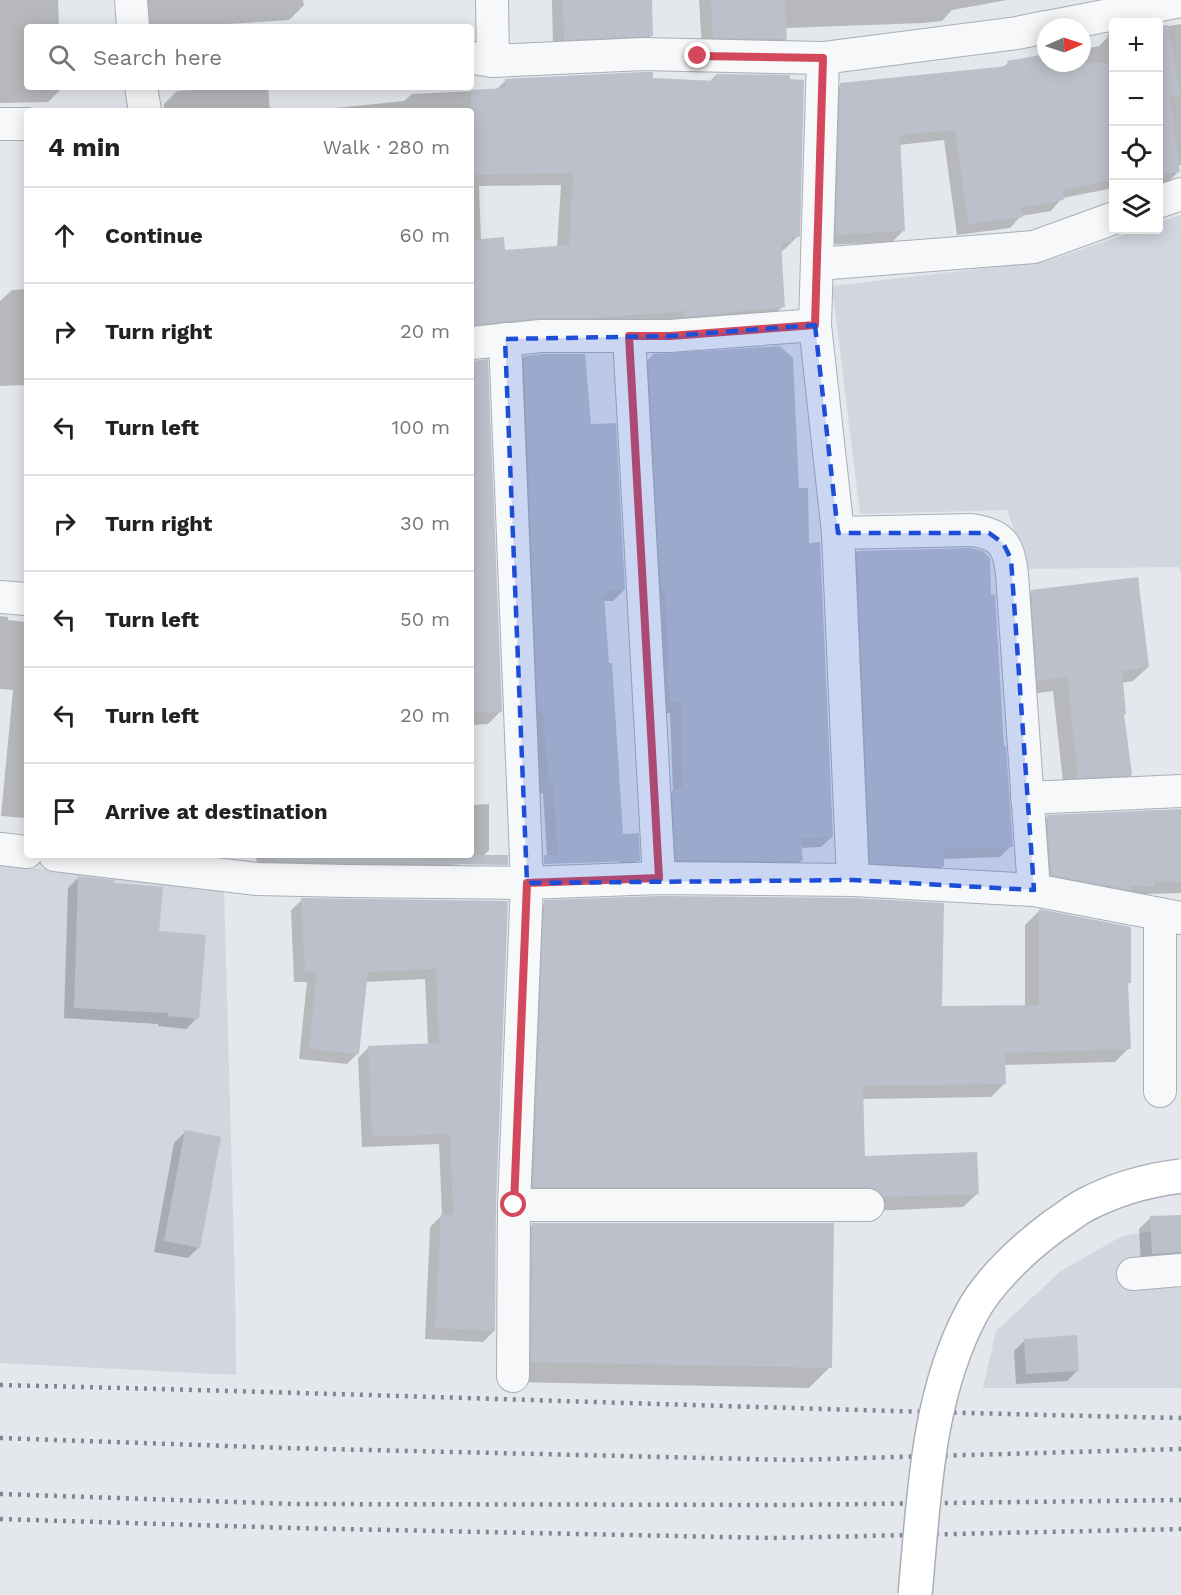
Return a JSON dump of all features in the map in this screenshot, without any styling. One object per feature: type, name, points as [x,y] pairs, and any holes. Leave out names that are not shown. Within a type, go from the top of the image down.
[{"type":"main road","points":[[915,1595],[928,1450],[942,1389],[971,1313],[1016,1256],[1084,1205],[1117,1191],[1156,1179],[1181,1176]]},
{"type":"street","points":[[131,0],[133,24]]},
{"type":"street","points":[[492,0],[482,59],[643,54],[823,58],[1037,29]]},
{"type":"street","points":[[1091,18],[1181,1]]},
{"type":"street","points":[[823,58],[815,325],[838,533],[853,880]]},
{"type":"street","points":[[142,90],[144,108]]},
{"type":"street","points":[[0,124],[24,124]]},
{"type":"street","points":[[1163,200],[1181,194]]},
{"type":"street","points":[[818,264],[1034,247],[1109,219]]},
{"type":"street","points":[[474,343],[542,336],[670,336],[815,325]]},
{"type":"street","points":[[629,336],[659,878]]},
{"type":"street","points":[[505,339],[527,883],[514,1205],[513,1376]]},
{"type":"street","points":[[838,533],[971,530],[989,533],[1003,543],[1011,559],[1034,890]]},
{"type":"street","points":[[0,597],[24,599]]},
{"type":"street","points":[[1026,798],[1181,791]]},
{"type":"street","points":[[0,849],[24,852]]},
{"type":"street","points":[[105,858],[527,883],[659,878],[853,880],[1034,890],[1170,916],[1160,1090]]},
{"type":"street","points":[[514,1205],[868,1205]]},
{"type":"street","points":[[1133,1274],[1181,1270]]},
{"type":"highlighted area","points":[[815,325],[838,533],[989,533],[1003,543],[1011,559],[1034,890],[853,880],[527,883],[505,339],[670,336]]},
{"type":"shaded area","points":[[1181,215],[1181,574],[1179,567],[1029,569],[1007,510],[860,514],[832,286],[1047,261],[1126,234],[1163,234],[1163,221]]},
{"type":"shaded area","points":[[0,865],[224,889],[236,1375],[0,1363]]},
{"type":"shaded area","points":[[1181,1226],[1181,1388],[983,1388],[996,1331],[1061,1271],[1122,1236]]},
{"type":"building","points":[[563,0],[652,0],[653,36],[564,40]]},
{"type":"building","points":[[711,0],[785,0],[787,39],[713,38]]},
{"type":"building","points":[[1168,25],[1180,95],[1170,97],[1180,172],[1163,174],[1163,72],[1163,26]]},
{"type":"building","points":[[1037,56],[1037,72],[1091,72],[1091,63],[1109,63],[1109,181],[1062,190],[1064,200],[1021,208],[1023,217],[968,224],[955,130],[900,135],[905,231],[836,235],[840,83],[1008,66],[1007,61]]},
{"type":"building","points":[[653,72],[653,78],[716,81],[716,74],[790,75],[790,79],[804,80],[800,237],[792,237],[792,242],[781,242],[785,307],[683,317],[688,311],[592,318],[539,318],[474,325],[474,240],[504,237],[505,250],[569,245],[573,173],[474,175],[474,108],[471,108],[471,90],[505,88],[505,79]]},
{"type":"building","points":[[780,346],[793,358],[799,488],[808,488],[809,543],[820,542],[833,837],[801,838],[803,861],[676,860],[672,790],[683,789],[681,702],[669,703],[666,589],[661,589],[648,360],[653,354]]},
{"type":"building","points":[[585,354],[591,424],[616,423],[625,590],[607,591],[608,594],[604,595],[609,663],[612,663],[623,834],[639,833],[640,861],[544,864],[544,855],[558,855],[553,783],[549,783],[543,711],[538,711],[524,356]]},
{"type":"building","points":[[488,359],[502,712],[474,713],[474,361]]},
{"type":"building","points":[[970,548],[983,551],[990,558],[991,595],[995,594],[1004,746],[1006,746],[1013,847],[944,849],[944,867],[870,863],[857,551]]},
{"type":"building","points":[[1138,577],[1149,667],[1122,671],[1126,714],[1124,714],[1132,775],[1078,778],[1067,677],[1037,681],[1031,590]]},
{"type":"building","points":[[1181,809],[1181,882],[1155,882],[1155,887],[1131,886],[1131,890],[1051,875],[1047,815]]},
{"type":"building","points":[[474,855],[508,855],[508,865],[276,861],[272,858],[474,858]]},
{"type":"building","points":[[78,876],[114,880],[114,883],[163,887],[159,931],[206,935],[199,1019],[168,1016],[168,1013],[74,1008]]},
{"type":"building","points":[[659,896],[852,898],[944,903],[942,1006],[1039,1005],[1039,909],[1131,927],[1131,983],[1128,983],[1131,1049],[1005,1053],[1006,1084],[863,1086],[865,1156],[977,1152],[979,1194],[884,1197],[877,1190],[868,1187],[533,1187],[544,900]]},
{"type":"building","points":[[301,898],[508,901],[496,1204],[495,1331],[435,1328],[441,1214],[453,1215],[450,1134],[372,1137],[368,1046],[439,1043],[436,969],[368,972],[359,1054],[309,1049],[317,971],[305,972]]},
{"type":"building","points":[[185,1130],[221,1137],[200,1248],[164,1241]]},
{"type":"building","points":[[1181,1215],[1181,1252],[1152,1254],[1150,1216]]},
{"type":"building","points":[[532,1223],[834,1223],[832,1368],[531,1362]]},
{"type":"building","points":[[1077,1335],[1079,1371],[1026,1374],[1024,1339]]},
{"type":"railway","points":[[0,1385],[1181,1418]]},
{"type":"railway","points":[[0,1438],[285,1448],[791,1460],[1181,1449]]},
{"type":"railway","points":[[0,1494],[293,1504],[789,1505],[1181,1500]]},
{"type":"railway","points":[[0,1519],[773,1538],[1181,1529]]},
{"type":"route","points":[[514,1205],[527,883],[659,878],[629,336],[670,336],[815,325],[823,58],[698,56]]}]
